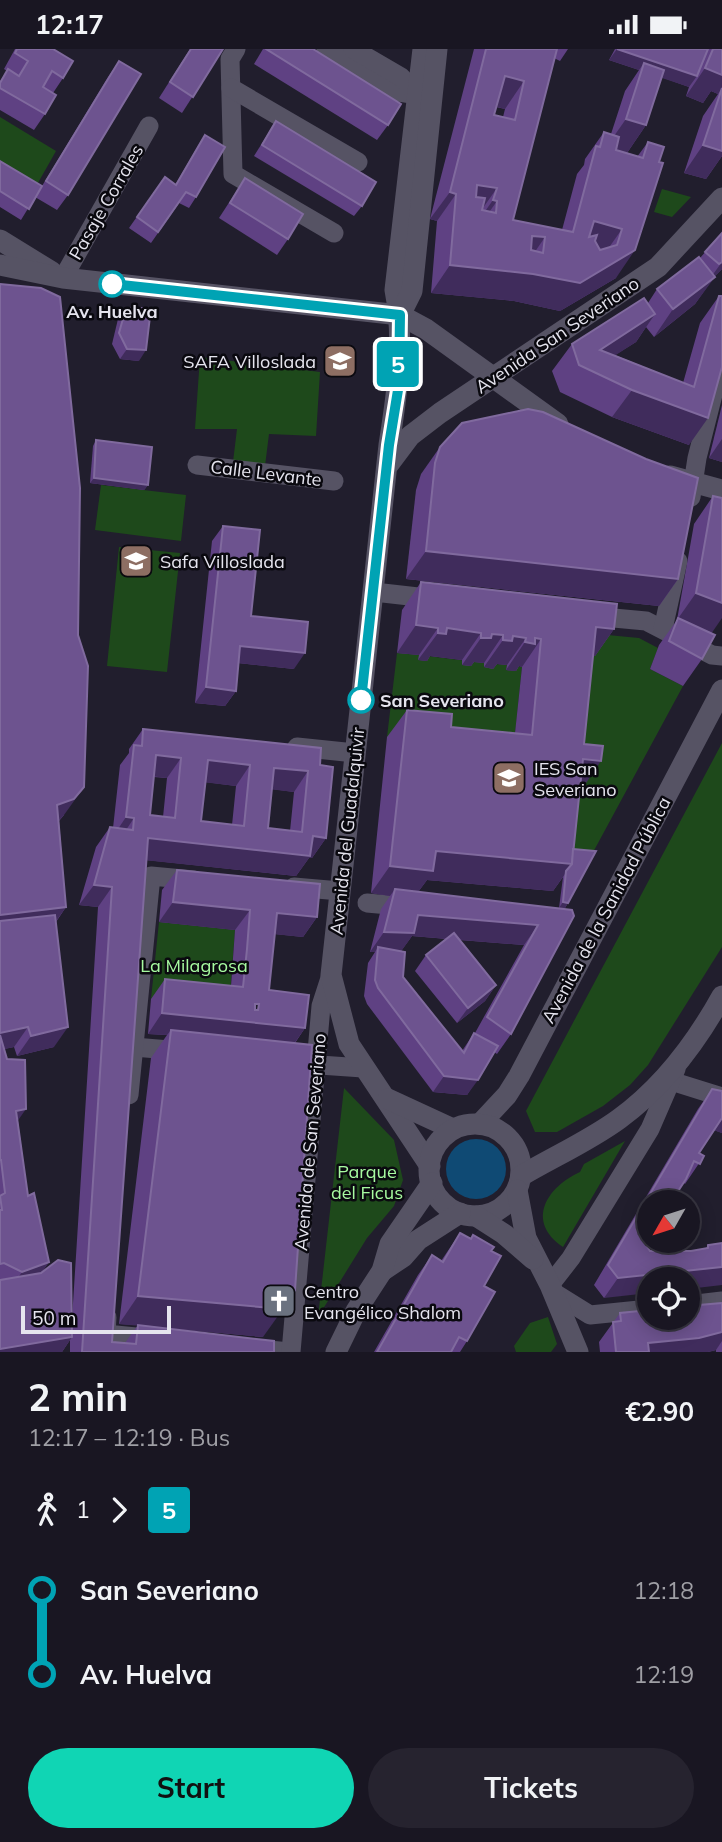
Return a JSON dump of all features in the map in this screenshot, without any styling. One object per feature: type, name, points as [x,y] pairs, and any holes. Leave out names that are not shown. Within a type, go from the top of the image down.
[{"type":"street","points":[[236,49],[230,59],[233,174],[334,233]]},
{"type":"street","points":[[326,49],[399,92],[425,96]]},
{"type":"street","points":[[353,49],[401,77],[425,96]]},
{"type":"street","name":"Avenida del Guadalquivir","points":[[423,49],[425,96]]},
{"type":"street","name":"Avenida del Guadalquivir","points":[[431,1174],[386,1098],[363,1068],[340,1019],[331,975],[399,384],[400,315],[395,281],[425,96],[438,49]]},
{"type":"street","points":[[231,88],[358,162]]},
{"type":"street","name":"Pasaje Corrales","points":[[63,278],[149,126]]},
{"type":"street","name":"Avenida San Severiano","points":[[388,466],[410,436],[658,267],[722,198]]},
{"type":"street","points":[[0,240],[63,278]]},
{"type":"street","points":[[0,265],[63,278],[400,315],[426,329],[530,407],[579,436]]},
{"type":"street","points":[[687,517],[697,458],[722,359]]},
{"type":"street","name":"Calle Levante","points":[[197,465],[334,481]]},
{"type":"street","points":[[650,468],[694,484],[722,490]]},
{"type":"street","points":[[663,629],[682,542]]},
{"type":"street","points":[[374,592],[454,601]]},
{"type":"street","points":[[578,614],[646,621],[712,655],[722,656]]},
{"type":"street","name":"Avenida de la Sanidad Pública","points":[[480,1124],[507,1095],[519,1076],[722,690]]},
{"type":"street","points":[[276,745],[355,753]]},
{"type":"street","points":[[127,1115],[151,876],[209,881]]},
{"type":"street","points":[[277,886],[340,891]]},
{"type":"street","points":[[367,903],[434,909]]},
{"type":"street","name":"Avenida de San Severiano","points":[[290,1352],[321,1006],[331,975]]},
{"type":"street","points":[[383,1271],[403,1257],[418,1240],[468,1214],[504,1206],[519,1183],[618,1119],[653,1091],[701,1034],[722,996]]},
{"type":"street","points":[[134,1047],[198,1053]]},
{"type":"street","points":[[552,1289],[650,1129],[682,1056]]},
{"type":"street","points":[[289,1063],[363,1068]]},
{"type":"street","points":[[671,1081],[722,1097]]},
{"type":"street","name":"Avenida del Guadalquivir","points":[[386,1098],[453,1129]]},
{"type":"street","points":[[336,1352],[356,1311],[383,1271],[390,1244],[431,1174],[441,1140],[453,1129],[480,1124],[500,1131],[509,1139],[520,1161],[520,1215],[535,1261],[552,1289],[578,1352]]},
{"type":"street","points":[[431,1174],[439,1198],[504,1234],[535,1261]]},
{"type":"street","points":[[552,1289],[590,1315],[637,1309]]},
{"type":"street","points":[[110,1293],[106,1334],[175,1341]]},
{"type":"street","points":[[700,1304],[722,1301]]},
{"type":"street","points":[[230,1346],[290,1352]]},
{"type":"green space","points":[[0,117],[56,151],[34,190],[0,170]]},
{"type":"green space","points":[[662,189],[691,197],[672,217],[654,212]]},
{"type":"green space","points":[[200,357],[320,372],[316,436],[269,434],[265,466],[233,462],[237,429],[195,429]]},
{"type":"green space","points":[[101,485],[186,495],[181,541],[95,530]]},
{"type":"green space","points":[[119,547],[180,553],[167,672],[107,666]]},
{"type":"green space","points":[[597,634],[639,638],[658,648],[650,669],[683,686],[591,856],[556,853],[565,771]]},
{"type":"green space","points":[[397,653],[419,655],[419,660],[427,661],[427,656],[484,663],[484,667],[494,664],[507,665],[506,670],[515,671],[516,666],[522,667],[512,763],[387,737]]},
{"type":"green space","points":[[722,743],[722,947],[648,1065],[630,1085],[603,1106],[557,1132],[535,1132],[526,1111]]},
{"type":"green space","name":"La Milagrosa","points":[[159,922],[235,930],[229,1007],[151,999]]},
{"type":"green space","name":"Parque del Ficus","points":[[344,1088],[394,1140],[403,1180],[394,1206],[367,1238],[318,1317]]},
{"type":"green space","points":[[625,1141],[563,1247],[551,1237],[545,1226],[543,1216],[550,1195],[568,1178],[580,1172],[584,1164]]},
{"type":"green space","points":[[548,1317],[557,1344],[551,1352],[516,1352],[514,1346],[530,1323]]},
{"type":"water","points":[[470,1139],[482,1139],[501,1152],[506,1169],[504,1181],[493,1194],[482,1199],[470,1199],[451,1186],[446,1175],[446,1163],[459,1144]]},
{"type":"building","points":[[17,49],[53,49],[73,61],[63,78],[52,71],[43,87],[56,95],[45,114],[0,88],[8,69],[19,76],[28,61],[15,53]]},
{"type":"building","points":[[191,49],[223,49],[193,97],[170,82]]},
{"type":"building","points":[[266,49],[313,49],[401,104],[388,125]]},
{"type":"building","points":[[486,49],[557,49],[513,220],[573,232],[596,146],[600,147],[604,132],[619,137],[616,150],[643,158],[648,142],[664,147],[659,162],[663,163],[635,250],[580,283],[533,274],[450,265],[456,194],[450,192]],"holes":[[[505,76],[524,81],[515,120],[494,115]],[[477,185],[497,188],[493,200],[497,201],[496,213],[482,210],[485,198],[476,197]],[[594,221],[622,229],[617,245],[600,250],[595,241],[597,235],[589,237]],[[532,236],[545,237],[543,253],[531,250]]]},
{"type":"building","points":[[617,49],[708,49],[697,76]]},
{"type":"building","points":[[713,49],[722,49],[722,75],[705,68]]},
{"type":"building","points":[[119,61],[141,74],[68,195],[46,181]]},
{"type":"building","points":[[644,63],[664,70],[646,125],[626,119]]},
{"type":"building","points":[[722,88],[722,151],[703,145]]},
{"type":"building","points":[[276,121],[376,182],[362,206],[262,145]]},
{"type":"building","points":[[205,135],[225,147],[196,197],[186,192],[158,232],[137,217],[165,177],[176,185]]},
{"type":"building","points":[[0,161],[42,186],[29,209],[0,191]]},
{"type":"building","points":[[245,178],[303,214],[288,239],[230,203]]},
{"type":"building","points":[[722,233],[722,262],[719,264],[705,252]]},
{"type":"building","points":[[699,257],[715,277],[673,309],[657,289]]},
{"type":"building","points":[[0,284],[41,288],[60,297],[80,488],[78,635],[88,666],[84,787],[74,799],[57,805],[66,907],[0,915]]},
{"type":"building","points":[[719,296],[722,296],[722,367],[708,418],[632,390],[579,365],[572,344],[644,298],[655,314],[600,350],[694,387]]},
{"type":"building","points":[[126,308],[151,308],[146,350],[127,349],[119,333]]},
{"type":"building","points":[[528,409],[543,412],[646,459],[698,478],[678,579],[426,551],[435,463],[440,447],[462,423]]},
{"type":"building","points":[[96,440],[152,447],[148,485],[94,478]]},
{"type":"building","points":[[713,496],[722,498],[722,603],[696,593]]},
{"type":"building","points":[[223,526],[260,530],[251,616],[308,622],[305,653],[240,646],[236,691],[206,687]]},
{"type":"building","points":[[421,582],[617,604],[614,629],[596,627],[584,744],[603,746],[601,761],[583,759],[572,864],[436,851],[433,871],[390,866],[407,710],[452,714],[451,727],[532,735],[541,639],[535,638],[535,644],[525,642],[526,638],[513,636],[512,641],[503,640],[503,635],[492,634],[491,638],[481,638],[481,633],[447,628],[446,634],[438,633],[438,628],[416,625]]},
{"type":"building","points":[[678,618],[715,635],[702,659],[669,641]]},
{"type":"building","points":[[143,729],[321,748],[320,765],[333,767],[326,838],[313,836],[310,856],[148,838],[112,1342],[136,1344],[138,1325],[274,1341],[274,1352],[82,1352],[112,887],[94,885],[110,827],[133,830],[134,818],[126,817],[134,745],[142,746]],"holes":[[[156,755],[181,758],[175,818],[150,815]],[[208,760],[250,765],[244,826],[201,821]],[[274,768],[308,771],[302,832],[268,828]]]},
{"type":"building","points":[[573,849],[596,851],[568,903],[563,902],[566,871],[572,864]]},
{"type":"building","points":[[177,870],[320,884],[317,917],[277,913],[269,990],[309,995],[305,1028],[162,1013],[165,979],[243,987],[247,949],[250,910],[173,902]]},
{"type":"building","points":[[395,889],[572,910],[574,916],[511,1034],[487,1017],[538,925],[418,915],[414,933],[384,932]]},
{"type":"building","points":[[55,915],[68,1027],[31,1036],[28,1027],[0,1033],[0,921]]},
{"type":"building","points":[[454,933],[496,985],[468,1008],[426,955]]},
{"type":"building","points":[[378,947],[405,952],[403,977],[464,1053],[474,1033],[498,1046],[478,1080],[444,1076],[378,988],[375,980]]},
{"type":"building","points":[[171,1030],[312,1045],[295,1290],[283,1309],[138,1296]]},
{"type":"building","points":[[0,1035],[7,1059],[25,1060],[26,1109],[16,1111],[28,1196],[34,1193],[49,1262],[22,1272],[4,1263],[0,1264],[0,1196],[5,1193],[0,1160]]},
{"type":"building","points":[[712,1089],[722,1091],[722,1118],[699,1153],[704,1156],[700,1164],[694,1161],[679,1190],[652,1190]]},
{"type":"building","points":[[637,1216],[637,1253],[700,1253],[700,1249],[708,1248],[708,1245],[722,1243],[722,1267],[700,1269],[700,1267],[637,1267],[637,1276],[618,1278],[608,1265]]},
{"type":"building","points":[[460,1233],[471,1239],[473,1235],[494,1247],[491,1251],[501,1256],[484,1286],[495,1292],[467,1341],[459,1337],[451,1352],[377,1352],[432,1255],[443,1262]]},
{"type":"building","points":[[58,1260],[71,1263],[72,1337],[0,1349],[0,1280],[41,1273]]},
{"type":"building","points":[[722,1303],[722,1332],[699,1338],[648,1343],[649,1352],[616,1352],[613,1322],[621,1321],[620,1313],[637,1311],[637,1330],[700,1330],[700,1305]]},
{"type":"bus line","name":"5","points":[[112,284],[400,315],[399,384],[389,445],[361,700]]},
{"type":"place","name":"Av. Huelva","points":[[112,284]]},
{"type":"place","name":"SAFA Villoslada","points":[[340,361]]},
{"type":"place","name":"Safa Villoslada","points":[[136,561]]},
{"type":"place","name":"San Severiano","points":[[361,700]]},
{"type":"place","name":"IES San Severiano","points":[[509,778]]},
{"type":"place","name":"Centro Evangélico Shalom","points":[[279,1301]]}]
